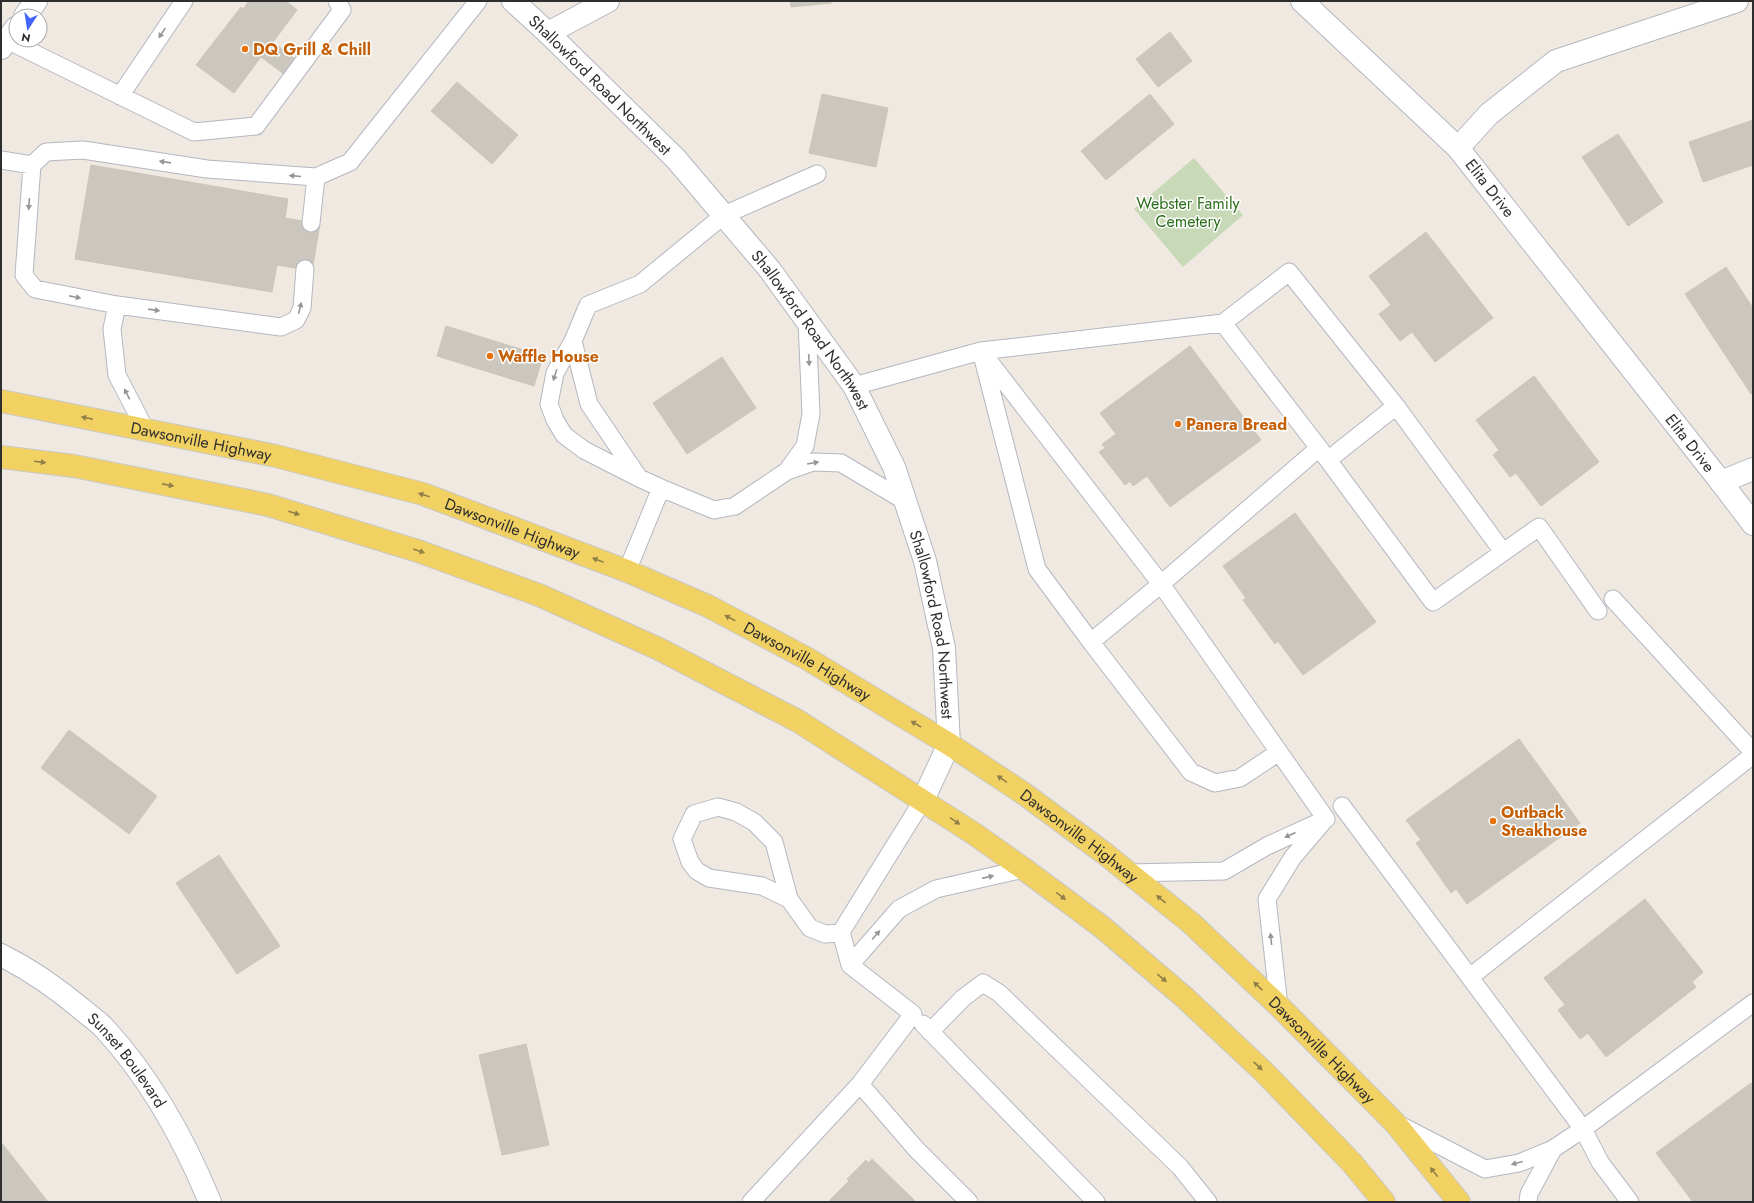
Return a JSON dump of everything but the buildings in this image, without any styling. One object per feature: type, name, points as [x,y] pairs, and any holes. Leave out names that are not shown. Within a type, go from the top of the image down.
[{"type":"main road","name":"Dawsonville Highway","points":[[1,400],[276,456],[423,494],[627,571],[708,606],[806,658],[949,744],[1023,793],[1104,853],[1191,923],[1279,1006],[1395,1123],[1459,1202]]},
{"type":"main road","points":[[1,457],[74,466],[268,505],[418,551],[539,595],[659,649],[798,721],[923,800],[1024,869],[1102,927],[1190,1002],[1264,1072],[1352,1164],[1384,1202]]},
{"type":"street","name":"Shallowford Road Northwest","points":[[513,1],[548,33],[676,159],[770,270],[854,386],[894,467],[925,561],[944,648],[949,744]]},
{"type":"street","points":[[548,33],[608,1]]},
{"type":"street","points":[[1302,1],[1458,148]]},
{"type":"street","name":"Elita Drive","points":[[1737,1],[1556,61],[1489,114],[1458,148],[1753,524]]},
{"type":"street","points":[[1721,482],[1753,469]]},
{"type":"street","points":[[923,800],[949,744]]},
{"type":"street","name":"Sunset Boulevard","points":[[1,955],[26,967],[66,996],[104,1028],[128,1056],[166,1111],[210,1202]]},
{"type":"lane","points":[[120,96],[184,1]]},
{"type":"lane","points":[[27,48],[194,132],[256,126],[342,10],[337,1]]},
{"type":"lane","points":[[305,269],[302,308],[296,320],[281,327],[117,305],[35,289],[24,275],[32,165],[46,152],[83,150],[207,168],[316,177],[350,162],[478,1]]},
{"type":"lane","points":[[1,160],[32,165]]},
{"type":"lane","points":[[817,174],[724,215],[640,284],[588,305],[574,341],[555,374],[549,404],[555,420],[564,435],[584,450],[639,478],[714,510],[735,506],[787,471],[813,462],[841,463],[905,501]]},
{"type":"lane","points":[[311,223],[316,177]]},
{"type":"lane","points":[[854,386],[981,350],[1223,323],[1289,272],[1396,406],[1503,552]]},
{"type":"lane","points":[[117,305],[112,329],[117,375],[145,429]]},
{"type":"lane","points":[[787,471],[805,446],[811,414],[807,321]]},
{"type":"lane","points":[[1223,323],[1324,454],[1433,602],[1539,527],[1598,611]]},
{"type":"lane","points":[[574,341],[589,404],[639,478]]},
{"type":"lane","points":[[981,350],[1161,584],[1326,819]]},
{"type":"lane","points":[[981,350],[1037,569],[1091,642],[1191,772],[1215,783],[1240,778],[1279,752]]},
{"type":"lane","points":[[1091,642],[1324,454],[1396,406]]},
{"type":"lane","points":[[627,571],[661,488]]},
{"type":"lane","points":[[1470,977],[1753,753],[1613,599]]},
{"type":"lane","points":[[923,800],[841,933],[850,965],[913,1014],[1096,1202]]},
{"type":"lane","points":[[1342,806],[1583,1129],[1600,1162],[1630,1202]]},
{"type":"lane","points":[[789,899],[762,886],[709,878],[697,871],[690,862],[682,839],[694,814],[718,807],[736,812],[754,822],[774,842],[789,899],[810,928],[826,934],[841,933]]},
{"type":"lane","points":[[1128,873],[1224,871],[1267,846],[1326,819]]},
{"type":"lane","points":[[1279,1006],[1267,899],[1293,857],[1326,819]]},
{"type":"lane","points":[[850,965],[898,909],[936,889],[1024,869]]},
{"type":"lane","points":[[930,1032],[963,998],[983,983],[999,993],[1174,1161],[1208,1202]]},
{"type":"lane","points":[[1395,1123],[1485,1169],[1519,1163],[1553,1149],[1583,1129],[1753,1003]]},
{"type":"lane","points":[[751,1202],[860,1084],[913,1014]]},
{"type":"lane","points":[[860,1084],[916,1149],[969,1202]]},
{"type":"lane","points":[[1528,1202],[1529,1194],[1553,1149]]},
{"type":"green space","name":"Webster Family Cemetery","points":[[1194,158],[1243,215],[1183,267],[1134,209]]},
{"type":"place","name":"DQ Grill & Chill","points":[[245,49]]},
{"type":"place","name":"Waffle House","points":[[490,356]]},
{"type":"place","name":"Panera Bread","points":[[1178,424]]},
{"type":"place","name":"Outback Steakhouse","points":[[1493,821]]}]
